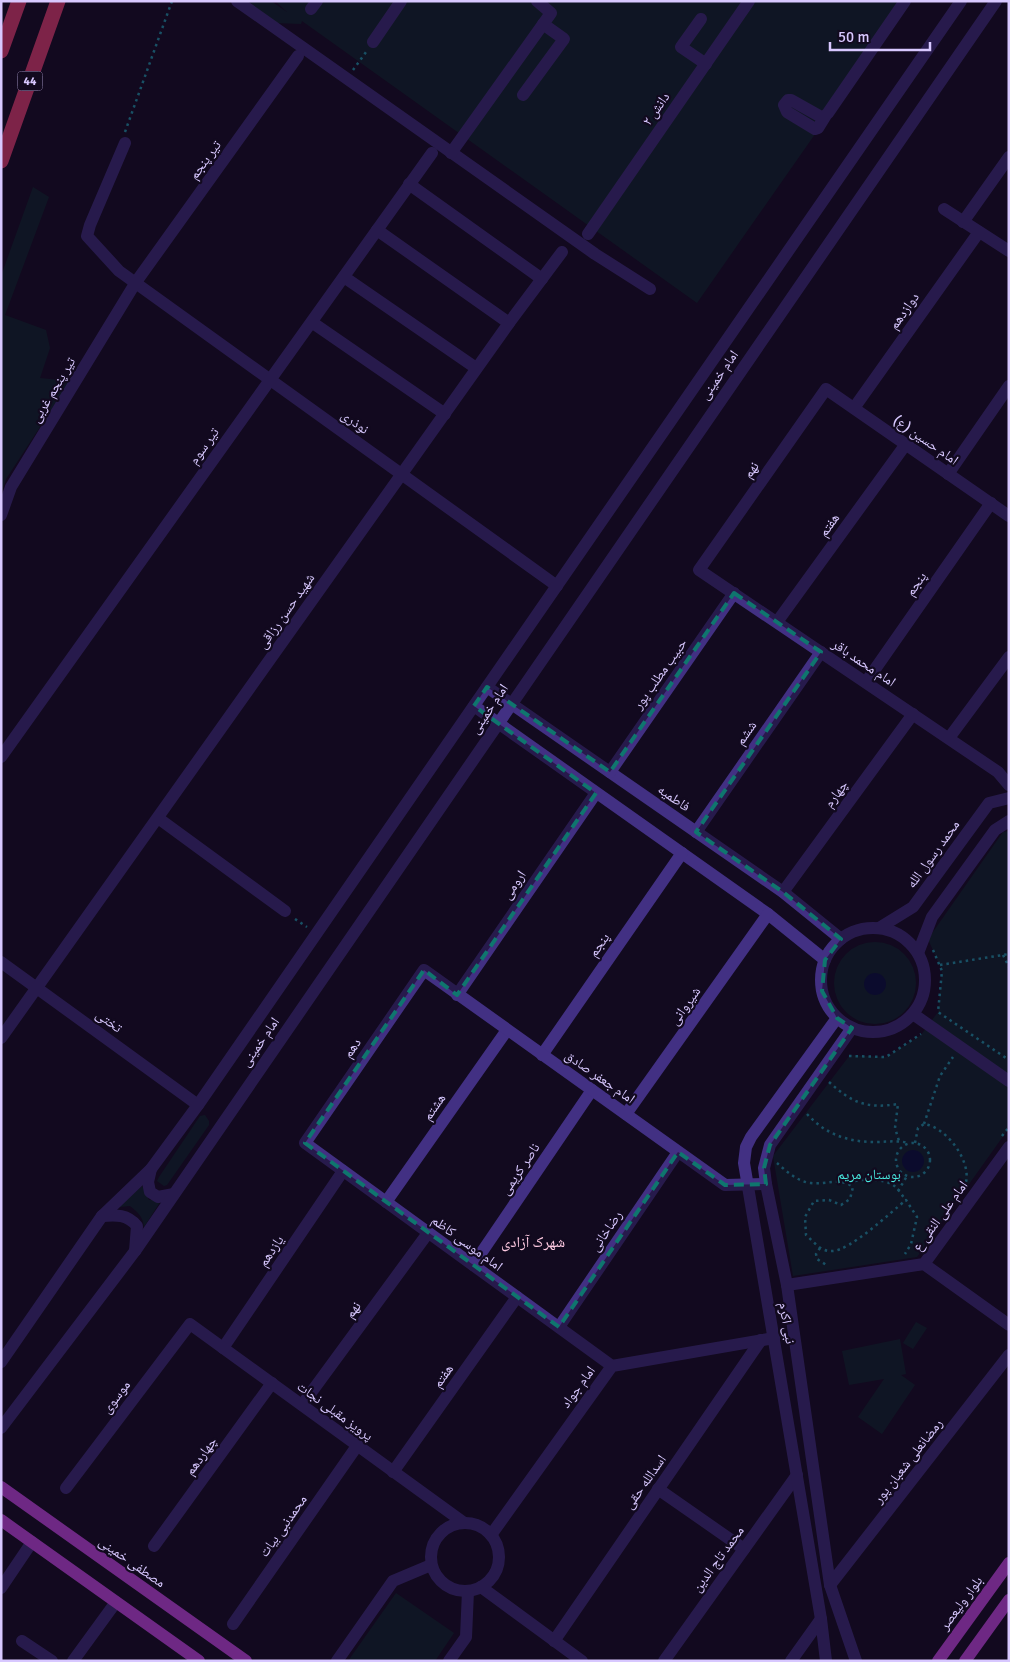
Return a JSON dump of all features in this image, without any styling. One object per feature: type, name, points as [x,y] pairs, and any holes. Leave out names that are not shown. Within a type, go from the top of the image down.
[{"type":"highway","points":[[1,51],[19,1]]},
{"type":"highway","name":"44","points":[[1,161],[58,1]]},
{"type":"main road","name":"مصطفی خمینی","points":[[1,1487],[246,1661]]},
{"type":"main road","points":[[1,1520],[199,1661]]},
{"type":"main road","name":"بلوار ولیعصر","points":[[938,1661],[1009,1563]]},
{"type":"main road","points":[[965,1661],[1009,1600]]},
{"type":"street","points":[[237,1],[595,254],[650,289]]},
{"type":"street","points":[[373,42],[400,1]]},
{"type":"street","points":[[451,153],[551,13],[536,1]]},
{"type":"street","name":"دانش ۲","points":[[588,234],[750,1]]},
{"type":"street","points":[[791,100],[823,118],[905,1]]},
{"type":"street","name":"امام خمینی","points":[[1,1362],[102,1216],[151,1170],[198,1105],[961,1]]},
{"type":"street","name":"امام خمینی","points":[[1,1428],[135,1251],[996,1]]},
{"type":"street","points":[[700,19],[681,46],[706,64]]},
{"type":"street","points":[[523,95],[564,39],[542,24]]},
{"type":"street","name":"تیر پنجم","points":[[136,282],[298,56]]},
{"type":"street","name":"نوذری","points":[[124,141],[87,236],[119,271],[557,586]]},
{"type":"street","name":"تیر سوم","points":[[1,757],[270,380],[313,323],[432,153]]},
{"type":"street","points":[[963,222],[1009,157]]},
{"type":"street","points":[[409,184],[542,279]]},
{"type":"street","points":[[944,209],[1009,251]]},
{"type":"street","points":[[377,230],[509,322]]},
{"type":"street","name":"دوازدهم","points":[[854,408],[979,232]]},
{"type":"street","name":"شهید حسن رزاقی","points":[[1,1038],[476,368],[562,252]]},
{"type":"street","points":[[344,277],[476,368]]},
{"type":"street","name":"تیر پنجم غربی","points":[[1,516],[11,487],[136,282]]},
{"type":"street","points":[[313,323],[445,414]]},
{"type":"street","points":[[948,474],[1009,386]]},
{"type":"street","name":"امام حسین (ع)","points":[[826,388],[1009,516]]},
{"type":"street","name":"نهم","points":[[699,570],[826,388]]},
{"type":"street","name":"هفتم","points":[[777,622],[906,444]]},
{"type":"street","name":"پنجم","points":[[866,682],[990,504]]},
{"type":"street","name":"امام محمد باقر","points":[[699,570],[949,738],[998,772],[1009,785]]},
{"type":"street","name":"حبیب مطلب پور","points":[[610,772],[734,593]]},
{"type":"street","name":"ششم","points":[[696,832],[821,652]]},
{"type":"street","points":[[949,738],[1009,657]]},
{"type":"street","name":"فاطمیه","points":[[487,687],[783,892],[841,939]]},
{"type":"street","points":[[474,706],[768,914],[825,960]]},
{"type":"street","name":"چهارم","points":[[783,892],[913,714]]},
{"type":"street","name":"ارومی","points":[[457,995],[596,793]]},
{"type":"street","name":"محمد رسول الله","points":[[841,939],[859,930],[879,928],[913,907],[989,803],[1009,798]]},
{"type":"street","points":[[158,818],[285,911]]},
{"type":"street","points":[[918,953],[932,917],[995,830],[1009,821]]},
{"type":"street","name":"پنجم","points":[[542,1055],[682,853]]},
{"type":"street","name":"شیروانی","points":[[626,1114],[768,914]]},
{"type":"street","points":[[841,939],[825,960],[821,976],[822,991],[827,1006],[837,1018],[852,1028],[865,1032],[891,1030],[913,1014],[922,1000],[925,984],[924,968],[918,953],[901,936],[879,928]]},
{"type":"street","name":"تختی","points":[[1,962],[198,1105]]},
{"type":"street","name":"امام جعفر صادق","points":[[424,970],[725,1185],[766,1184]]},
{"type":"street","name":"دهم","points":[[305,1144],[424,970]]},
{"type":"street","points":[[913,1014],[1009,1081]]},
{"type":"street","name":"نبی اکرم","points":[[826,1661],[821,1619],[797,1475],[768,1339],[744,1163],[746,1147],[751,1136],[837,1018]]},
{"type":"street","name":"نبی اکرم","points":[[852,1028],[770,1145],[764,1168],[787,1285],[830,1585],[856,1661]]},
{"type":"street","name":"هشتم","points":[[386,1202],[507,1030]]},
{"type":"street","name":"ناصر کریمی","points":[[473,1265],[592,1090]]},
{"type":"street","name":"امام موسی کاظم","points":[[305,1144],[612,1366]]},
{"type":"street","name":"امام علی النقی ع","points":[[787,1285],[924,1264],[1003,1145]]},
{"type":"street","name":"رضاخانی","points":[[559,1327],[678,1152]]},
{"type":"street","points":[[151,1170],[148,1182],[150,1192],[158,1197],[174,1194]]},
{"type":"street","name":"یازدهم","points":[[223,1348],[343,1171]]},
{"type":"street","points":[[102,1216],[120,1215],[131,1219],[137,1226],[135,1251]]},
{"type":"street","name":"نهم","points":[[302,1405],[428,1233]]},
{"type":"street","points":[[924,1264],[1009,1325]]},
{"type":"street","name":"هفتم","points":[[393,1472],[517,1297]]},
{"type":"street","name":"پرویز مقبلی نجات","points":[[190,1324],[463,1522]]},
{"type":"street","name":"موسوی","points":[[66,1488],[190,1324]]},
{"type":"street","name":"امام جواد","points":[[491,1535],[612,1366],[768,1339]]},
{"type":"street","name":"اسدالله حقی","points":[[554,1641],[658,1489],[768,1339]]},
{"type":"street","name":"رمضانعلی شعبان پور","points":[[830,1585],[1009,1355]]},
{"type":"street","name":"چهاردهم","points":[[154,1546],[272,1383]]},
{"type":"street","name":"محمدنبی بیات","points":[[233,1624],[357,1446]]},
{"type":"street","name":"محمد تاج الدین","points":[[664,1661],[797,1475]]},
{"type":"street","points":[[658,1489],[744,1549]]},
{"type":"street","points":[[449,1661],[466,1637],[475,1589],[495,1573],[498,1564],[496,1544],[491,1535],[478,1526],[463,1522],[453,1525],[437,1537],[432,1546],[431,1566],[435,1575],[449,1588],[475,1589],[582,1661]]},
{"type":"street","points":[[1,1588],[32,1542]]},
{"type":"street","points":[[338,1661],[393,1581],[431,1566]]},
{"type":"street","points":[[73,1661],[116,1602]]},
{"type":"street","points":[[791,1661],[821,1619]]},
{"type":"street","points":[[22,1641],[52,1661]]},
{"type":"path","points":[[124,141],[172,1]]},
{"type":"path","points":[[346,79],[373,42]]},
{"type":"path","points":[[285,911],[316,934]]},
{"type":"path","points":[[932,948],[942,971],[938,1012],[1009,1060]]},
{"type":"path","points":[[940,966],[1009,954]]},
{"type":"path","points":[[1003,955],[1009,967]]},
{"type":"path","points":[[845,1062],[850,1055],[886,1057],[921,1035],[924,1030]]},
{"type":"path","points":[[914,1143],[918,1128],[924,1124],[940,1076],[954,1055]]},
{"type":"path","points":[[824,1089],[835,1075]]},
{"type":"path","points":[[830,1082],[842,1094],[859,1103],[877,1107],[898,1104],[895,1128],[899,1140]]},
{"type":"path","points":[[801,1120],[806,1112],[828,1132],[845,1139],[874,1142],[899,1140],[909,1144]]},
{"type":"path","points":[[924,1124],[932,1125],[943,1133],[958,1151],[966,1168],[967,1180],[964,1189],[970,1182]]},
{"type":"path","points":[[1003,1145],[1009,1127]]},
{"type":"path","points":[[914,1143],[925,1148],[928,1152],[930,1164],[928,1170],[918,1176],[907,1176],[899,1169],[896,1159],[900,1149],[909,1144],[914,1143]]},
{"type":"path","points":[[775,1170],[774,1160],[793,1176],[810,1184],[876,1180],[893,1185],[906,1200],[916,1217],[911,1244],[902,1260],[909,1258]]},
{"type":"path","points":[[898,1191],[907,1176]]},
{"type":"path","points":[[848,1183],[853,1187],[850,1199],[842,1204],[829,1200],[814,1201],[805,1217],[806,1235],[820,1248],[833,1251],[854,1242],[906,1200]]},
{"type":"path","points":[[820,1248],[816,1254],[817,1259],[834,1270],[825,1271]]},
{"type":"highlighted area","points":[[734,593],[821,652],[696,832],[783,892],[841,939],[825,960],[822,991],[837,1018],[852,1028],[770,1145],[764,1168],[766,1184],[725,1185],[678,1152],[559,1327],[305,1143],[424,970],[457,995],[596,793],[474,706],[487,687],[610,772]]},
{"type":"green space","points":[[248,1],[271,1],[287,12],[275,1],[908,1],[697,303],[302,21],[301,24],[275,23]]},
{"type":"green space","points":[[33,187],[49,197],[5,315],[46,330],[50,348],[40,378],[70,381],[6,479],[1,494],[1,276]]},
{"type":"green space","name":"بوستان مریم","points":[[1009,831],[1009,1128],[917,1257],[793,1276],[773,1156],[850,1055],[886,1057],[921,1035],[938,1012],[942,971],[928,939],[1003,832]]},
{"type":"green space","points":[[875,942],[891,945],[904,954],[913,967],[916,983],[913,999],[904,1012],[891,1021],[875,1024],[859,1021],[846,1012],[837,999],[834,983],[837,967],[846,954],[859,945]]},
{"type":"green space","points":[[205,1115],[209,1125],[167,1185],[164,1186],[157,1181],[159,1177],[200,1116]]},
{"type":"green space","points":[[142,1186],[149,1200],[162,1199],[144,1227],[141,1218],[133,1208],[130,1206],[119,1207]]},
{"type":"green space","points":[[916,1322],[927,1328],[913,1349],[903,1343]]},
{"type":"green space","points":[[900,1339],[906,1374],[901,1375],[915,1385],[882,1434],[858,1417],[884,1379],[849,1385],[842,1351]]},
{"type":"green space","points":[[396,1593],[454,1633],[435,1661],[348,1661]]},
{"type":"shaded area","points":[[875,973],[883,976],[886,984],[883,992],[875,995],[867,992],[864,984],[867,976]]},
{"type":"shaded area","points":[[913,1150],[921,1153],[924,1161],[921,1169],[913,1172],[905,1169],[902,1161],[905,1153]]},
{"type":"district","name":"شهرک آزادی","points":[[533,1242]]}]
